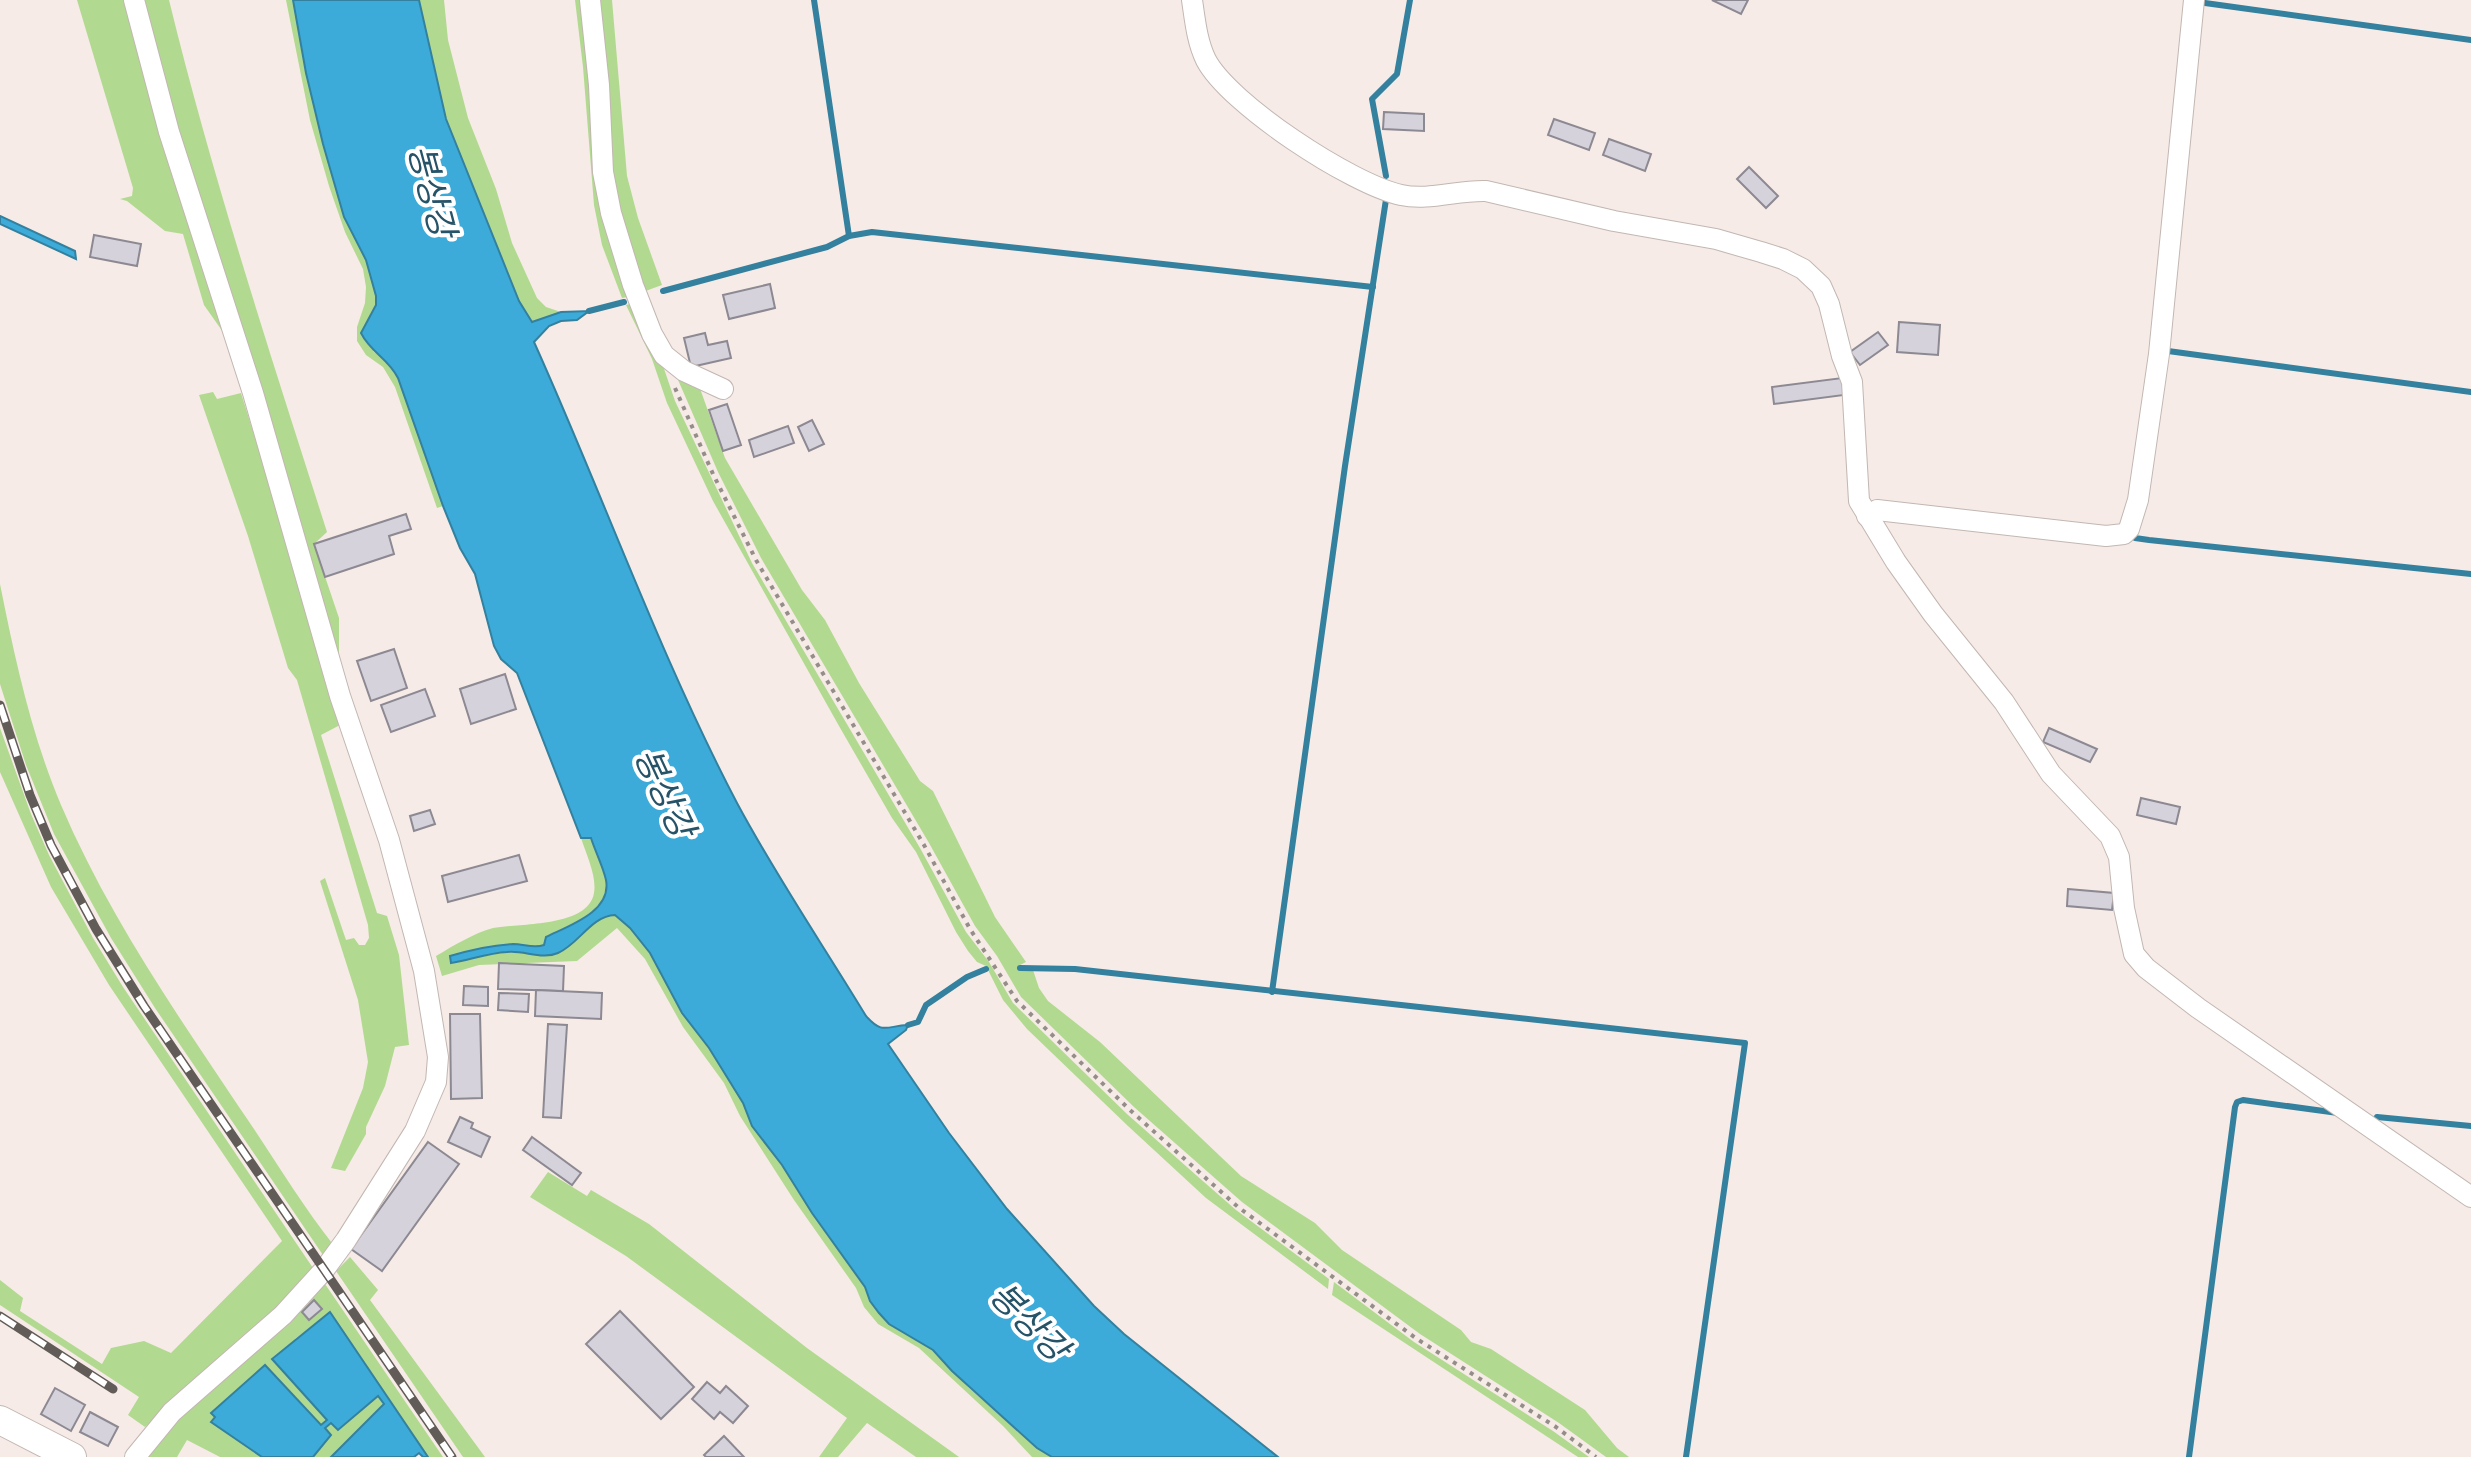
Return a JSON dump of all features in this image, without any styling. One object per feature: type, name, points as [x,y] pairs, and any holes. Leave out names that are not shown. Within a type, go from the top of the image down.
[{"type":"main road","points":[[0,1420],[72,1457]]},
{"type":"street","points":[[134,0],[169,132],[253,393],[340,696],[389,840],[424,971],[438,1057],[436,1082],[427,1106],[332,1260],[283,1315],[172,1412],[135,1457]]},
{"type":"street","points":[[590,0],[599,85],[603,172],[611,213],[633,285],[652,334],[664,355],[684,371],[723,389]]},
{"type":"street","points":[[1192,0],[1195,24],[1206,60],[1233,92],[1302,144],[1349,174],[1400,195],[1427,198],[1486,191],[1614,221],[1716,239],[1783,259],[1803,269],[1821,286],[1829,304],[1852,382],[1859,501],[1933,614],[2004,702],[2051,774],[2110,836],[2119,857],[2134,954],[2146,968],[2471,1197]]},
{"type":"street","points":[[1867,516],[1877,510],[2106,536],[2124,534],[2129,529],[2138,500],[2159,354],[2194,0]]},
{"type":"path","points":[[664,355],[685,413],[756,560],[917,832],[970,929],[1017,1001],[1130,1110],[1238,1207],[1417,1339],[1556,1427],[1596,1457]]},
{"type":"green space","points":[[77,0],[125,0],[223,332],[204,305],[183,234],[165,231],[127,201],[120,199],[132,196],[133,188]]},
{"type":"green space","points":[[140,0],[169,0],[224,201],[327,532],[314,544],[339,618],[339,673]]},
{"type":"green space","points":[[286,0],[293,0],[306,73],[344,217],[366,260],[376,296],[376,305],[361,333],[374,352],[391,364],[398,378],[443,506],[437,508],[395,387],[383,367],[366,355],[357,341],[357,327],[365,303],[363,269],[345,232],[310,120]]},
{"type":"green space","points":[[419,0],[444,0],[448,40],[468,118],[496,189],[512,243],[537,298],[546,307],[561,312],[532,322],[519,301],[446,119]]},
{"type":"green space","points":[[575,0],[587,0],[590,44],[634,296],[622,298],[602,245],[594,205]]},
{"type":"green space","points":[[594,0],[612,0],[627,176],[662,285],[640,293],[615,212]]},
{"type":"green space","points":[[635,303],[660,357],[675,401],[752,563],[966,932],[989,962],[1013,1003],[1127,1114],[1236,1210],[1329,1279],[1328,1289],[1206,1198],[1128,1126],[1027,1029],[1003,1000],[986,966],[977,962],[968,951],[916,852],[892,818],[713,501],[626,305]]},
{"type":"green space","points":[[672,366],[698,383],[725,458],[920,781],[933,791],[995,917],[1026,962],[1018,966],[1020,970],[1033,970],[1039,988],[1048,1001],[1100,1042],[1241,1176],[1315,1223],[1342,1250],[1461,1330],[1471,1342],[1491,1349],[1585,1410],[1617,1448],[1629,1457],[1606,1457],[1559,1423],[1420,1334],[1242,1202],[1134,1107],[1021,997],[975,926],[761,558],[718,472]]},
{"type":"green space","points":[[213,392],[217,399],[241,393],[340,725],[321,735],[377,913],[387,916],[399,955],[409,1045],[395,1047],[385,1086],[366,1127],[366,1134],[345,1171],[331,1168],[363,1088],[368,1062],[358,1000],[320,881],[325,878],[346,940],[354,938],[359,945],[365,945],[369,938],[368,925],[297,680],[288,668],[248,536],[199,395]]},
{"type":"green space","points":[[0,584],[32,724],[50,778],[79,845],[120,922],[166,997],[335,1247],[325,1258],[155,1008],[111,938],[54,834],[26,765],[0,684]]},
{"type":"green space","points":[[0,728],[49,855],[93,938],[313,1268],[281,1308],[145,1427],[128,1415],[139,1397],[0,1305],[0,1280],[23,1298],[20,1311],[102,1364],[111,1348],[144,1341],[171,1353],[282,1241],[109,985],[51,887],[0,772]]},
{"type":"green space","points":[[591,837],[606,880],[603,901],[596,909],[577,923],[546,937],[545,945],[479,949],[451,956],[451,963],[519,952],[542,956],[573,941],[604,915],[615,915],[650,953],[743,1103],[752,1126],[865,1287],[879,1313],[889,1324],[933,1350],[969,1388],[1037,1448],[1052,1457],[1032,1457],[919,1348],[878,1324],[864,1307],[856,1288],[740,1116],[724,1083],[683,1027],[645,959],[617,928],[577,961],[479,965],[442,976],[436,956],[471,936],[493,928],[566,918],[579,913],[589,904],[594,893],[594,879],[581,838]]},
{"type":"green space","points":[[548,1172],[587,1196],[591,1190],[649,1224],[807,1348],[959,1457],[916,1457],[867,1423],[838,1457],[819,1457],[847,1418],[626,1256],[530,1197]]},
{"type":"green space","points":[[350,1257],[378,1290],[370,1300],[485,1457],[463,1457],[336,1271]]},
{"type":"green space","points":[[1334,1282],[1414,1342],[1589,1457],[1578,1457],[1332,1295]]},
{"type":"green space","points":[[325,1284],[443,1457],[428,1457],[330,1313],[295,1339],[328,1420],[322,1425],[212,1414],[216,1417],[211,1422],[262,1457],[220,1457],[187,1440],[177,1457],[141,1457],[185,1408]]},
{"type":"green space","points":[[378,1396],[384,1404],[331,1457],[313,1457],[331,1435],[325,1429],[331,1423],[339,1430]]},
{"type":"water","name":"봉상강","points":[[293,0],[419,0],[446,119],[519,301],[532,322],[561,312],[589,311],[577,320],[549,326],[534,342],[682,690],[737,803],[768,857],[866,1016],[881,1027],[908,1025],[888,1044],[949,1133],[1007,1209],[1094,1306],[1124,1334],[1278,1457],[1052,1457],[1037,1448],[933,1350],[889,1324],[879,1313],[865,1287],[752,1126],[743,1103],[709,1048],[682,1013],[650,953],[615,915],[599,920],[565,949],[552,955],[507,952],[451,963],[450,956],[481,948],[513,944],[544,945],[546,937],[576,923],[595,909],[606,891],[606,880],[591,838],[581,838],[517,673],[501,659],[494,646],[475,574],[460,548],[443,506],[398,378],[361,333],[376,305],[376,296],[366,260],[344,217],[323,144]]},
{"type":"water","points":[[0,216],[75,251],[76,259],[0,224]]},
{"type":"water","points":[[330,1312],[428,1457],[419,1453],[414,1457],[331,1457],[384,1404],[378,1396],[338,1430],[331,1423],[325,1428],[331,1435],[313,1457],[262,1457],[211,1422],[215,1417],[211,1413],[265,1365],[321,1425],[327,1420],[272,1359]]},
{"type":"building","points":[[1712,0],[1748,0],[1741,14]]},
{"type":"building","points":[[1384,112],[1424,114],[1424,131],[1383,129]]},
{"type":"building","points":[[1554,119],[1595,133],[1589,150],[1548,135]]},
{"type":"building","points":[[1609,139],[1651,154],[1645,171],[1603,155]]},
{"type":"building","points":[[1749,167],[1778,196],[1766,208],[1737,179]]},
{"type":"building","points":[[94,235],[141,244],[137,266],[90,257]]},
{"type":"building","points":[[770,284],[775,308],[729,319],[723,295]]},
{"type":"building","points":[[1899,322],[1940,325],[1938,355],[1897,352]]},
{"type":"building","points":[[1878,332],[1888,345],[1860,365],[1850,352]]},
{"type":"building","points":[[705,333],[708,345],[727,341],[731,358],[691,367],[684,338]]},
{"type":"building","points":[[1842,378],[1844,395],[1774,404],[1772,387]]},
{"type":"building","points":[[727,404],[741,445],[723,451],[709,410]]},
{"type":"building","points":[[812,420],[824,444],[809,451],[798,427]]},
{"type":"building","points":[[788,426],[794,443],[754,457],[749,440]]},
{"type":"building","points":[[406,514],[411,529],[389,536],[394,554],[325,577],[314,544]]},
{"type":"building","points":[[394,649],[407,688],[371,701],[357,661]]},
{"type":"building","points":[[505,674],[516,709],[471,724],[460,689]]},
{"type":"building","points":[[425,689],[435,716],[391,732],[381,705]]},
{"type":"building","points":[[2049,728],[2097,749],[2090,762],[2043,742]]},
{"type":"building","points":[[2141,798],[2180,807],[2176,824],[2137,815]]},
{"type":"building","points":[[430,810],[435,824],[414,831],[410,816]]},
{"type":"building","points":[[519,855],[527,881],[448,902],[442,876]]},
{"type":"building","points":[[2068,889],[2114,893],[2112,910],[2067,906]]},
{"type":"building","points":[[499,963],[564,966],[563,991],[498,989]]},
{"type":"building","points":[[464,986],[488,987],[488,1006],[463,1005]]},
{"type":"building","points":[[536,990],[602,993],[601,1019],[535,1016]]},
{"type":"building","points":[[499,993],[529,994],[528,1012],[498,1010]]},
{"type":"building","points":[[450,1014],[480,1014],[482,1098],[451,1099]]},
{"type":"building","points":[[548,1024],[567,1025],[561,1118],[543,1117]]},
{"type":"building","points":[[460,1117],[473,1123],[471,1128],[490,1137],[481,1157],[448,1142]]},
{"type":"building","points":[[532,1137],[581,1173],[572,1185],[523,1150]]},
{"type":"building","points":[[428,1142],[459,1164],[382,1271],[351,1249]]},
{"type":"building","points":[[314,1300],[322,1309],[309,1320],[302,1312]]},
{"type":"building","points":[[620,1311],[694,1387],[661,1419],[586,1344]]},
{"type":"building","points":[[707,1382],[720,1393],[726,1386],[748,1406],[733,1423],[720,1412],[714,1419],[692,1399]]},
{"type":"building","points":[[55,1388],[85,1405],[71,1431],[41,1414]]},
{"type":"building","points":[[90,1412],[118,1427],[108,1446],[80,1432]]},
{"type":"building","points":[[724,1436],[744,1457],[704,1455]]},
{"type":"waterway","points":[[814,0],[849,236]]},
{"type":"waterway","points":[[1386,176],[1372,99],[1397,74],[1410,0]]},
{"type":"waterway","points":[[2205,3],[2471,40]]},
{"type":"waterway","points":[[1272,992],[1345,466],[1387,193]]},
{"type":"waterway","points":[[663,291],[872,232],[1373,287]]},
{"type":"waterway","points":[[589,311],[624,302]]},
{"type":"waterway","points":[[2168,351],[2471,392]]},
{"type":"waterway","points":[[2133,531],[2135,538],[2149,540],[2471,574]]},
{"type":"waterway","points":[[1020,968],[1075,969],[1745,1043],[1686,1457]]},
{"type":"waterway","points":[[908,1025],[918,1022],[926,1005],[967,977],[986,969]]},
{"type":"waterway","points":[[2189,1457],[2237,1102],[2243,1100],[2338,1113]]},
{"type":"waterway","points":[[2377,1117],[2471,1126]]},
{"type":"railway","points":[[0,705],[30,795],[51,845],[96,929],[144,1006],[452,1457]]},
{"type":"railway","points":[[0,1316],[113,1389]]}]
